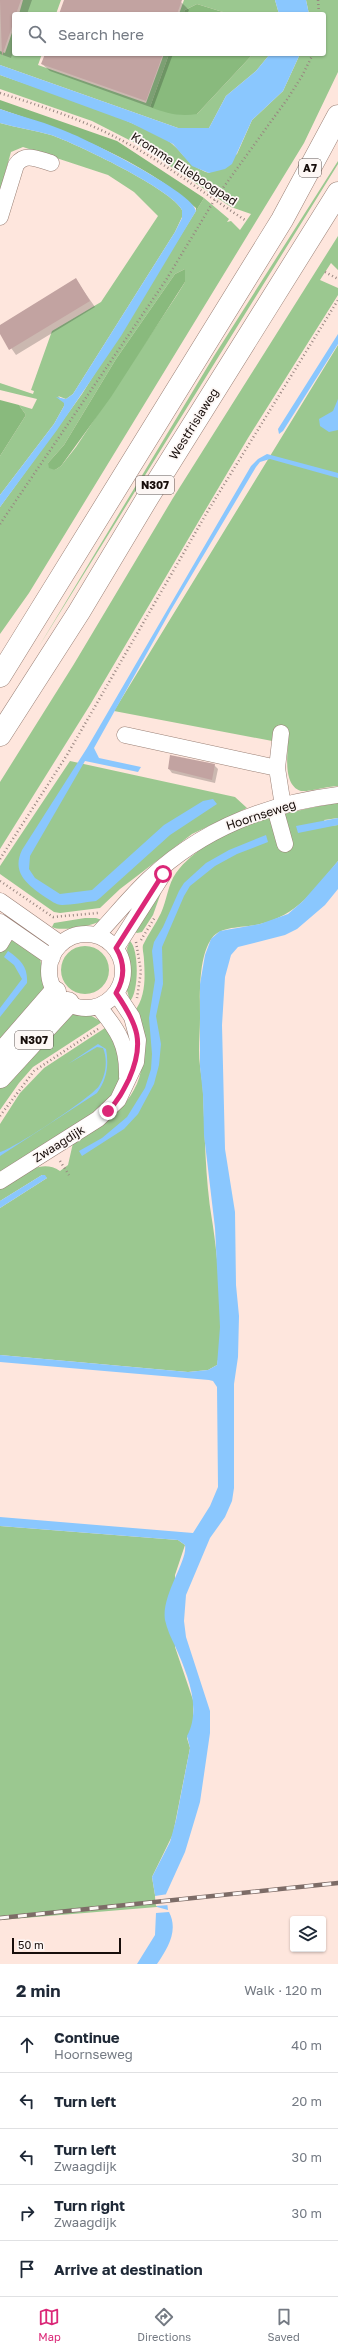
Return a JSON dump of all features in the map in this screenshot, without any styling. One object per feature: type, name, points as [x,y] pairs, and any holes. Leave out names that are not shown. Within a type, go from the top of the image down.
[{"type":"highway","name":"A7","points":[[282,220],[338,116]]},
{"type":"highway","name":"A7","points":[[282,220],[338,144]]},
{"type":"highway","points":[[312,236],[338,193]]},
{"type":"highway","points":[[312,236],[338,203]]},
{"type":"highway","name":"N307","points":[[0,676],[282,220]]},
{"type":"highway","name":"Westfrisiaweg","points":[[0,735],[79,612],[148,497],[312,236]]},
{"type":"highway","name":"N307","points":[[0,1056],[61,998]]},
{"type":"highway","name":"N307","points":[[0,1077],[61,998]]},
{"type":"street","points":[[0,217],[16,165],[20,160],[28,156],[51,162]]},
{"type":"street","points":[[281,733],[277,768],[279,807],[285,844]]},
{"type":"street","points":[[125,735],[277,768]]},
{"type":"street","name":"Hoornseweg","points":[[96,935],[150,879],[189,847],[217,829],[279,807],[338,795]]},
{"type":"street","name":"Hoornseweg","points":[[116,948],[163,874],[189,847]]},
{"type":"street","points":[[0,901],[61,944]]},
{"type":"street","points":[[0,944],[5,925],[52,958]]},
{"type":"street","points":[[78,935],[96,935],[116,948],[121,959],[123,970],[122,982],[116,993],[98,1006],[80,1008],[61,998],[49,975],[52,958],[61,944],[78,935]]},
{"type":"street","name":"Zwaagdijk","points":[[0,1181],[104,1114],[118,1100],[136,1062],[138,1040],[132,1018],[116,993]]},
{"type":"street","name":"Zwaagdijk","points":[[98,1006],[119,1034],[123,1042],[128,1062],[127,1082]]},
{"type":"path","points":[[318,0],[319,12]]},
{"type":"path","points":[[0,524],[166,280],[215,199],[288,98],[312,56]]},
{"type":"path","name":"Kromme Elleboogpad","points":[[0,93],[71,116],[120,139],[175,172],[246,220]]},
{"type":"path","points":[[326,272],[338,279]]},
{"type":"path","points":[[0,858],[67,755],[209,510],[338,300]]},
{"type":"path","points":[[0,881],[53,917],[101,913],[111,920]]},
{"type":"path","points":[[0,1116],[25,1080],[44,1064]]},
{"type":"green space","points":[[23,0],[61,0],[57,12],[20,12]]},
{"type":"green space","points":[[184,0],[275,0],[278,12],[223,12],[197,4],[184,12],[180,12]]},
{"type":"green space","points":[[306,0],[338,0],[338,72],[304,143],[29,593],[0,634],[0,507],[82,394],[204,198],[229,219],[227,222],[231,221],[240,230],[251,214],[231,207],[137,144],[92,121],[0,89],[0,75],[82,103],[162,137],[175,146],[194,166],[209,173],[237,154],[252,120],[283,91],[299,56],[326,56],[326,12],[309,12]],"holes":[[[185,269],[185,282],[76,447],[61,466],[55,470],[48,463],[64,445],[116,359],[175,274]]]},
{"type":"green space","points":[[197,4],[223,12],[184,12]]},
{"type":"green space","points":[[12,33],[12,56],[41,56],[38,65],[146,103],[163,56],[168,56],[150,107],[197,114],[251,56],[268,56],[256,71],[226,96],[209,128],[178,128],[0,65],[0,51],[5,53]]},
{"type":"green space","points":[[168,56],[251,56],[197,114],[178,115],[150,107]]},
{"type":"green space","points":[[0,100],[117,141],[204,198],[196,211],[196,208],[174,190],[127,161],[78,138],[0,109]]},
{"type":"green space","points":[[0,123],[51,135],[101,157],[143,180],[175,201],[182,210],[182,217],[175,232],[73,394],[66,399],[58,396],[65,403],[54,424],[0,495],[0,456],[26,415],[19,405],[32,409],[37,399],[0,390],[0,383],[33,394],[34,391],[31,390],[52,331],[101,302],[158,216],[134,192],[108,175],[23,147],[11,152],[0,191]]},
{"type":"green space","points":[[338,161],[338,164],[38,648],[214,356]]},
{"type":"green space","points":[[338,236],[338,270],[331,263],[320,280],[338,288],[338,295],[248,438],[90,705],[0,849],[0,782],[74,664],[173,498]]},
{"type":"green space","points":[[185,269],[185,282],[111,397],[61,466],[55,470],[49,468],[48,463],[64,445],[116,359],[175,274]]},
{"type":"green space","points":[[338,345],[338,786],[301,791],[292,784],[289,778],[287,764],[288,744],[114,711]]},
{"type":"green space","points":[[0,400],[19,405],[26,415],[0,456]]},
{"type":"green space","points":[[70,761],[235,797],[247,808],[192,834],[120,889],[100,908],[60,913],[54,912],[0,874],[0,866]]},
{"type":"green space","points":[[338,803],[338,818],[324,820],[328,826],[338,825],[338,861],[313,891],[295,908],[273,920],[260,924],[221,931],[212,938],[204,955],[200,988],[199,1054],[203,1090],[208,1188],[220,1293],[221,1313],[217,1365],[208,1370],[188,1372],[0,1355],[0,1208],[47,1178],[42,1175],[0,1201],[0,1189],[21,1175],[37,1168],[44,1166],[52,1167],[60,1171],[68,1165],[73,1143],[96,1129],[107,1120],[126,1101],[134,1090],[142,1063],[134,1012],[141,1000],[144,987],[145,974],[143,945],[161,913],[173,877],[190,858],[208,845],[250,824],[296,811]]},
{"type":"green space","points":[[163,887],[153,915],[142,932],[137,933],[133,931]]},
{"type":"green space","points":[[85,918],[96,918],[102,920],[77,928],[62,929],[52,927],[54,923]]},
{"type":"green space","points":[[0,929],[40,957],[44,984],[43,996],[0,1046]]},
{"type":"green space","points":[[130,941],[135,952],[137,971],[135,989],[130,1001],[126,987],[129,972],[127,948]]},
{"type":"green space","points":[[85,946],[94,948],[102,953],[107,961],[109,970],[107,979],[102,987],[94,992],[85,994],[76,992],[68,987],[63,979],[61,970],[63,961],[68,953],[76,948]]},
{"type":"green space","points":[[70,1014],[90,1015],[102,1022],[33,1067],[19,1083],[0,1110],[0,1086]]},
{"type":"green space","points":[[108,1026],[118,1044],[120,1078],[115,1092],[105,1105],[0,1172],[0,1124],[20,1093],[44,1068]]},
{"type":"green space","points":[[0,1526],[178,1540],[185,1545],[175,1575],[175,1647],[193,1700],[193,1727],[187,1738],[190,1748],[173,1834],[152,1877],[157,1907],[0,1920]]},
{"type":"water","points":[[275,0],[306,0],[309,12],[278,12]]},
{"type":"water","points":[[268,56],[299,56],[283,91],[252,120],[232,164],[225,169],[209,173],[192,166],[173,144],[131,123],[0,75],[0,65],[178,128],[209,128],[226,96],[256,71]]},
{"type":"water","points":[[0,109],[62,129],[118,156],[178,192],[191,203],[196,211],[121,336],[57,430],[0,507],[0,495],[54,424],[64,406],[64,403],[56,397],[66,399],[73,394],[175,232],[182,218],[182,210],[175,201],[161,191],[101,157],[51,135],[0,123]]},
{"type":"water","points":[[338,334],[338,344],[283,431],[279,434],[278,429]]},
{"type":"water","points":[[338,399],[338,430],[329,432],[320,426],[319,419],[333,411]]},
{"type":"water","points":[[267,454],[338,473],[338,478],[270,459],[260,462],[256,467],[171,610],[94,748],[99,758],[141,767],[138,772],[85,761],[30,856],[29,869],[35,878],[60,894],[92,890],[164,825],[203,801],[213,799],[217,804],[170,835],[96,901],[66,905],[55,903],[33,888],[23,878],[19,865],[19,858],[22,850],[87,748],[251,466],[258,459]]},
{"type":"water","points":[[338,818],[338,825],[298,833],[296,826]]},
{"type":"water","points":[[266,835],[268,842],[237,854],[215,866],[190,886],[184,896],[162,947],[163,984],[156,1016],[161,1044],[159,1065],[154,1084],[138,1114],[124,1129],[82,1156],[79,1151],[102,1138],[127,1117],[145,1088],[151,1069],[152,1054],[149,1018],[155,980],[152,951],[154,942],[163,927],[179,891],[184,883],[206,863],[229,850]]},
{"type":"water","points":[[338,861],[338,889],[325,905],[297,929],[285,935],[238,947],[231,955],[225,977],[222,1025],[225,1149],[235,1212],[236,1285],[239,1316],[238,1357],[234,1384],[234,1488],[232,1501],[225,1517],[210,1538],[186,1595],[184,1621],[186,1637],[210,1711],[210,1733],[200,1802],[185,1852],[166,1894],[168,1910],[157,1907],[152,1877],[170,1842],[176,1820],[190,1748],[187,1736],[193,1714],[191,1691],[184,1668],[165,1620],[167,1600],[183,1560],[185,1545],[178,1540],[0,1526],[0,1517],[193,1533],[210,1506],[218,1487],[217,1387],[213,1381],[209,1380],[0,1362],[0,1355],[188,1372],[208,1370],[217,1365],[220,1327],[215,1228],[204,1135],[203,1095],[200,1067],[200,984],[205,955],[211,939],[220,931],[260,924],[288,914],[303,901]]},
{"type":"water","points":[[8,951],[23,964],[27,977],[27,983],[0,1017],[0,1008],[22,979],[14,965],[4,957]]},
{"type":"water","points":[[98,1044],[106,1049],[107,1061],[105,1077],[97,1093],[0,1156],[0,1152],[20,1142],[51,1122],[82,1101],[99,1086],[106,1067],[103,1048],[97,1047],[68,1064]]},
{"type":"water","points":[[42,1175],[45,1175],[47,1178],[0,1208],[0,1201]]},
{"type":"water","points":[[169,1912],[173,1926],[172,1933],[168,1946],[161,1958],[157,1964],[137,1964],[155,1935],[156,1913]]},
{"type":"pier","points":[[168,1894],[169,1905],[156,1906],[155,1896]]},
{"type":"building","points":[[0,0],[21,0],[17,12],[12,12],[12,27],[2,56]]},
{"type":"building","points":[[64,0],[182,0],[178,12],[60,12]]},
{"type":"building","points":[[44,56],[162,56],[146,101],[41,64]]},
{"type":"building","points":[[76,278],[90,301],[9,350],[0,334],[0,325]]},
{"type":"building","points":[[170,755],[215,764],[212,780],[168,769]]},
{"type":"railway","points":[[0,1918],[338,1883]]},
{"type":"route","points":[[108,1111],[118,1100],[124,1090],[138,1054],[137,1032],[132,1018],[116,993],[122,982],[123,964],[116,948],[163,874]]}]
